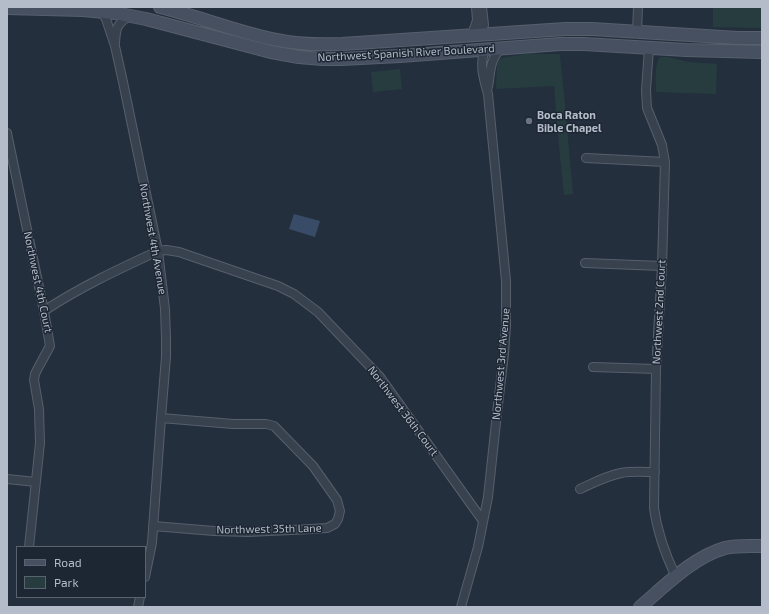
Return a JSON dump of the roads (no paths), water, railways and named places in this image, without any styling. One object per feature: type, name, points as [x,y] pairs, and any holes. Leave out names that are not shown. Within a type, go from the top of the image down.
[{"type":"main road","name":"Northwest Spanish River Boulevard","points":[[160,7],[272,39],[294,43],[331,45],[476,34],[568,29],[762,38]]},
{"type":"main road","name":"Northwest Spanish River Boulevard","points":[[7,8],[101,11],[165,24],[271,52],[313,58],[336,59],[400,56],[572,44],[732,52],[762,52]]},
{"type":"main road","points":[[486,49],[498,40],[544,36],[568,29]]},
{"type":"main road","points":[[400,56],[421,47],[468,43],[472,41],[476,34]]},
{"type":"main road","points":[[313,58],[339,50],[388,41]]},
{"type":"main road","points":[[640,607],[676,577],[697,561],[705,557],[725,548],[762,546]]},
{"type":"street","points":[[476,7],[476,34]]},
{"type":"street","points":[[476,34],[484,25],[482,7]]},
{"type":"street","points":[[637,32],[638,7]]},
{"type":"street","name":"Northwest 4th Avenue","points":[[101,11],[106,19],[115,46],[158,251],[165,309],[166,338],[161,418],[153,526],[146,572]]},
{"type":"street","name":"Northwest 4th Avenue","points":[[115,46],[118,24],[129,16]]},
{"type":"street","name":"Northwest 3rd Avenue","points":[[488,94],[492,62],[501,48]]},
{"type":"street","name":"Northwest 2nd Court","points":[[649,48],[646,90],[647,108],[662,145],[665,162],[662,266],[656,369],[654,508],[668,558],[676,577]]},
{"type":"street","name":"Northwest 3rd Avenue","points":[[461,607],[473,564],[489,492],[506,332],[506,282],[488,94],[482,59],[486,49]]},
{"type":"street","name":"Northwest 4th Court","points":[[7,134],[50,346],[34,374],[39,409],[40,443],[29,546]]},
{"type":"street","points":[[586,158],[665,162]]},
{"type":"street","name":"Northwest 36th Court","points":[[158,251],[166,250],[179,252],[278,286],[294,294],[318,312],[380,377],[483,521]]},
{"type":"street","points":[[44,311],[88,284],[158,251]]},
{"type":"street","points":[[585,263],[662,266]]},
{"type":"street","points":[[593,367],[656,369]]},
{"type":"street","name":"Northwest 35th Lane","points":[[153,526],[248,532],[328,528],[335,524],[340,511],[337,500],[313,466],[274,426],[266,424],[233,424],[161,418]]},
{"type":"street","points":[[580,489],[605,478],[622,473],[655,472]]},
{"type":"street","points":[[7,479],[36,482]]},
{"type":"water","points":[[294,214],[320,221],[315,237],[289,229]]},
{"type":"place","name":"Boca Raton Bible Chapel","points":[[529,121]]}]
